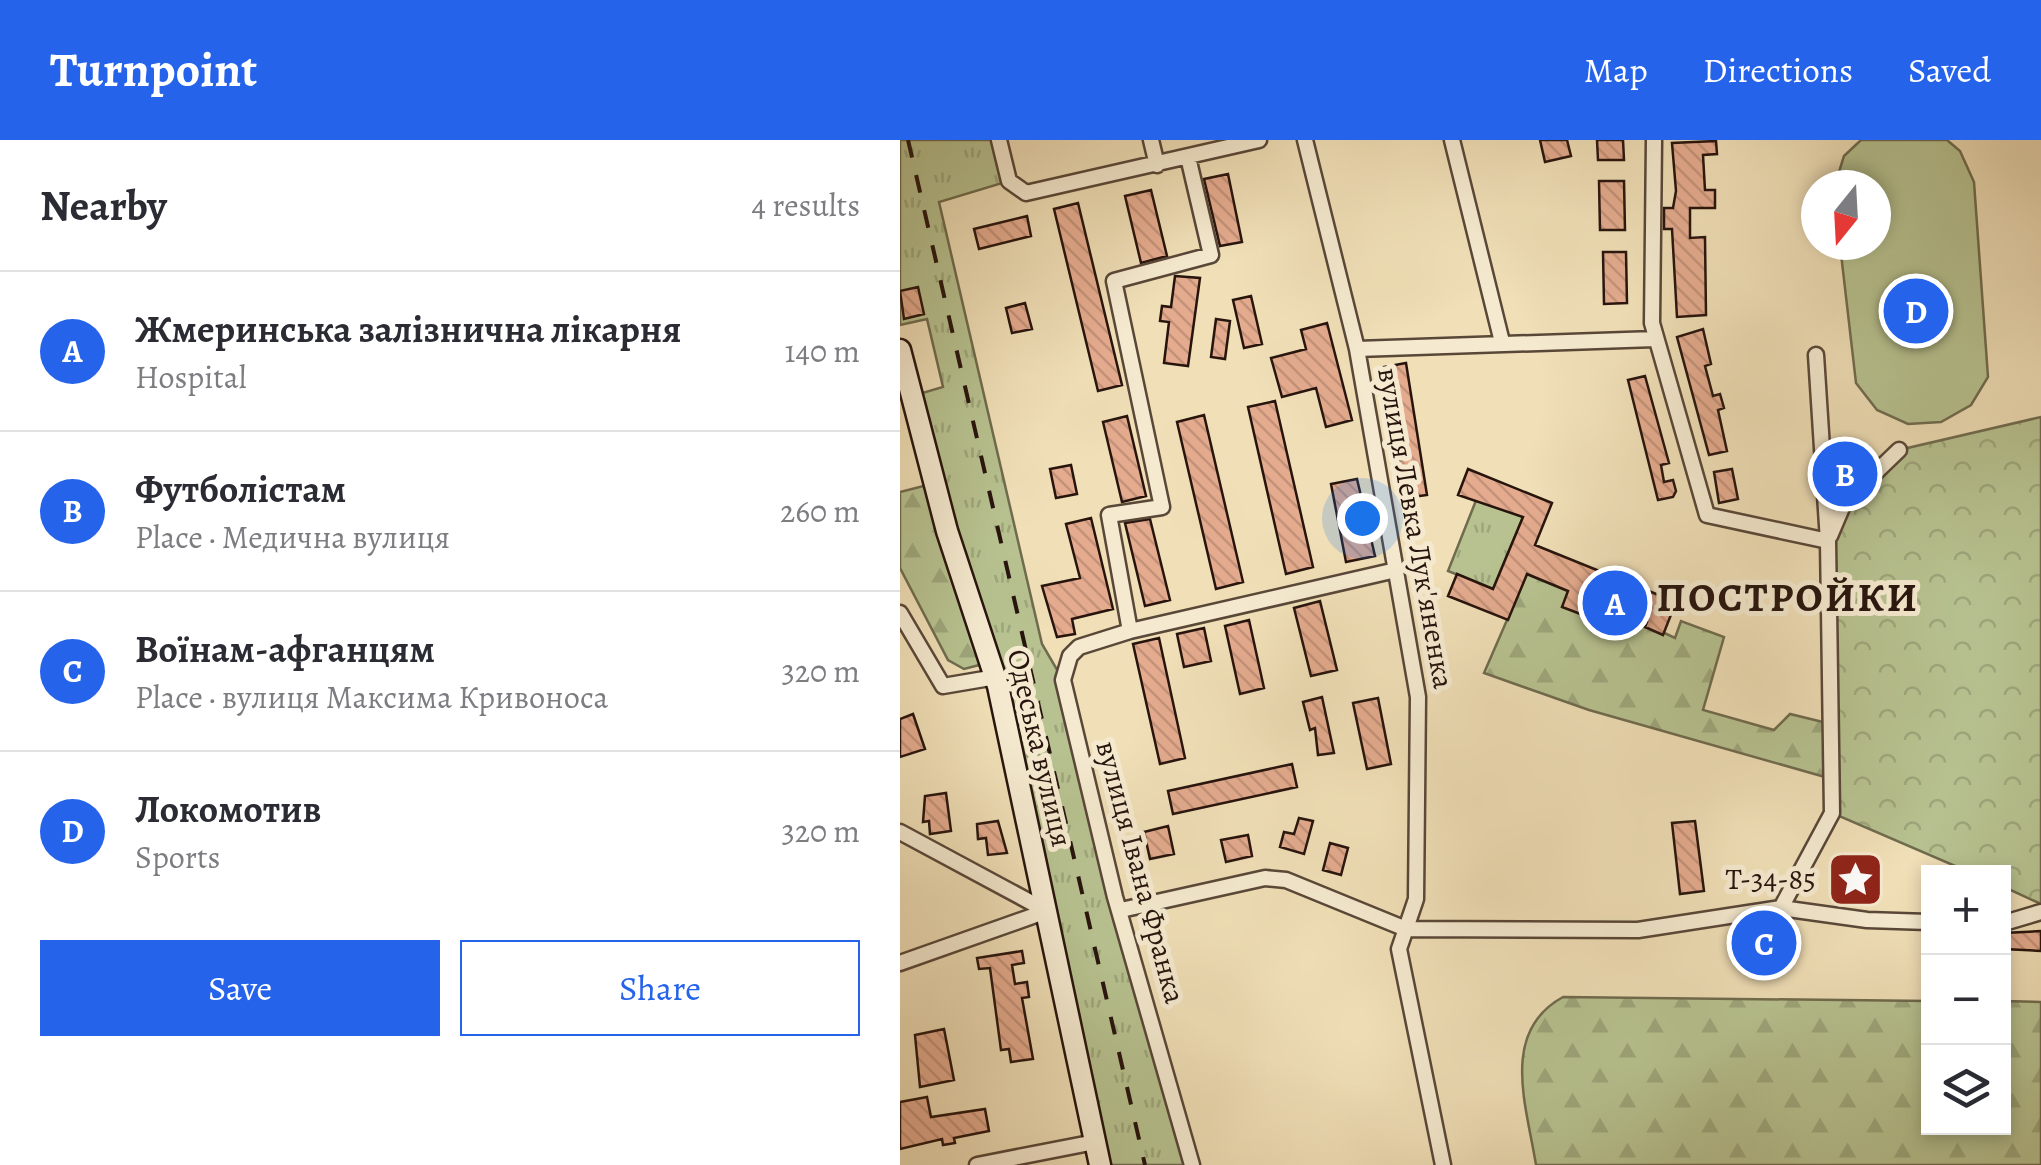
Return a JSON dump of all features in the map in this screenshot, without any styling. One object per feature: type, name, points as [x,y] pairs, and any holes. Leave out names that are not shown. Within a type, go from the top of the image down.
[{"type":"main road","name":"Одеська вулиця","points":[[900,350],[955,556],[996,677],[1100,1165]]},
{"type":"street","points":[[1000,140],[1010,181],[1026,193],[1259,140]]},
{"type":"street","points":[[1151,140],[1157,165]]},
{"type":"street","name":"вулиця Левка Лук'яненка","points":[[1305,140],[1357,349],[1418,697],[1417,890],[1400,956],[1443,1165]]},
{"type":"street","points":[[1452,140],[1502,342]]},
{"type":"street","points":[[1654,140],[1651,310],[1655,338],[1706,515],[1828,541]]},
{"type":"street","points":[[1130,631],[1110,515],[1162,507],[1114,281],[1211,256],[1188,158]]},
{"type":"street","points":[[1357,349],[1655,338]]},
{"type":"street","points":[[1781,908],[1832,813],[1828,541],[1816,355]]},
{"type":"street","points":[[1828,541],[1844,503],[1899,450]]},
{"type":"street","name":"вулиця Івана Франка","points":[[1192,1165],[1121,910],[1063,680],[1070,656],[1079,647],[1130,631],[1396,570]]},
{"type":"street","points":[[900,613],[943,686],[996,677]]},
{"type":"street","points":[[900,832],[1047,911]]},
{"type":"street","points":[[1121,910],[1274,878],[1406,929],[1638,930],[1781,908],[1867,920],[1921,922]]},
{"type":"street","points":[[900,963],[1047,911]]},
{"type":"street","points":[[2011,921],[2041,912]]},
{"type":"street","points":[[977,1165],[1095,1142]]},
{"type":"green space","points":[[900,140],[999,140],[1009,181],[939,202],[1042,644],[1063,680],[1192,1165],[1100,1165],[999,686],[912,396],[943,387],[927,319],[900,325]]},
{"type":"green space","points":[[1861,140],[1947,140],[1960,151],[1974,182],[1988,377],[1971,405],[1941,422],[1908,424],[1877,410],[1856,383],[1842,260],[1891,260],[1891,170],[1840,170],[1844,156]]},
{"type":"green space","points":[[2041,417],[2041,904],[2011,890],[2011,865],[1953,865],[1832,813],[1828,541],[1844,503],[1899,450]]},
{"type":"green space","points":[[935,483],[991,662],[964,669],[948,660],[900,568],[900,492]]},
{"type":"green space","points":[[1477,498],[1523,517],[1493,589],[1448,571]]},
{"type":"green space","points":[[1527,574],[1568,591],[1563,607],[1598,621],[1605,605],[1675,638],[1681,621],[1724,637],[1703,710],[1774,730],[1790,714],[1831,724],[1832,779],[1589,710],[1484,673]]},
{"type":"green space","points":[[1563,997],[1921,1001],[1921,1135],[2011,1135],[2011,1001],[2041,1002],[2041,1165],[1536,1165],[1522,1072],[1531,1030],[1543,1012]]},
{"type":"building","points":[[1540,140],[1567,140],[1571,156],[1545,162]]},
{"type":"building","points":[[1597,140],[1623,140],[1624,160],[1598,160]]},
{"type":"building","points":[[1716,141],[1717,154],[1703,155],[1705,190],[1715,190],[1715,208],[1690,208],[1690,238],[1705,237],[1706,315],[1677,317],[1672,229],[1664,229],[1664,208],[1673,208],[1676,191],[1672,143]]},
{"type":"building","points":[[1228,174],[1242,242],[1220,246],[1204,179]]},
{"type":"building","points":[[1599,181],[1624,181],[1625,230],[1600,230]]},
{"type":"building","points":[[1151,190],[1167,256],[1141,263],[1125,196]]},
{"type":"building","points":[[1078,203],[1122,385],[1098,391],[1054,209]]},
{"type":"building","points":[[1027,216],[1031,236],[979,249],[974,229]]},
{"type":"building","points":[[1603,252],[1626,252],[1627,303],[1604,304]]},
{"type":"building","points":[[1175,276],[1200,278],[1188,366],[1164,363],[1169,322],[1160,321],[1162,306],[1171,307]]},
{"type":"building","points":[[918,287],[924,314],[904,319],[900,291]]},
{"type":"building","points":[[1251,296],[1262,344],[1244,348],[1233,300]]},
{"type":"building","points":[[1025,303],[1032,329],[1012,333],[1006,308]]},
{"type":"building","points":[[1216,319],[1230,321],[1225,359],[1211,357]]},
{"type":"building","points":[[1327,323],[1352,420],[1326,427],[1316,388],[1282,397],[1271,358],[1306,349],[1301,330]]},
{"type":"building","points":[[1703,329],[1711,364],[1705,366],[1713,396],[1720,394],[1724,408],[1718,410],[1727,451],[1709,455],[1677,337]]},
{"type":"building","points":[[1406,363],[1427,495],[1405,498],[1384,367]]},
{"type":"building","points":[[1645,376],[1669,463],[1661,465],[1664,482],[1673,480],[1676,491],[1673,497],[1658,500],[1628,380]]},
{"type":"building","points":[[1275,401],[1313,567],[1286,574],[1248,407]]},
{"type":"building","points":[[1204,415],[1243,582],[1216,589],[1177,422]]},
{"type":"building","points":[[1127,416],[1146,496],[1122,502],[1103,422]]},
{"type":"building","points":[[1071,465],[1077,494],[1056,498],[1050,469]]},
{"type":"building","points":[[1468,469],[1552,503],[1535,545],[1676,602],[1663,635],[1645,627],[1647,622],[1605,605],[1599,621],[1562,607],[1568,591],[1527,574],[1508,620],[1448,596],[1457,574],[1493,589],[1523,517],[1458,495]]},
{"type":"building","points":[[1732,469],[1738,499],[1719,503],[1714,472]]},
{"type":"building","points":[[1357,479],[1375,556],[1346,562],[1331,484]]},
{"type":"building","points":[[1091,518],[1113,609],[1072,619],[1075,634],[1057,637],[1042,586],[1080,578],[1066,524]]},
{"type":"building","points":[[1150,519],[1170,600],[1145,606],[1125,523]]},
{"type":"building","points":[[1320,601],[1337,670],[1311,676],[1294,608]]},
{"type":"building","points":[[1249,620],[1264,688],[1240,694],[1225,626]]},
{"type":"building","points":[[1204,628],[1211,661],[1184,667],[1177,634]]},
{"type":"building","points":[[1159,638],[1185,758],[1160,764],[1133,644]]},
{"type":"building","points":[[1322,697],[1334,753],[1318,755],[1315,728],[1310,730],[1303,702]]},
{"type":"building","points":[[1378,698],[1391,764],[1367,769],[1353,703]]},
{"type":"building","points":[[913,714],[925,749],[900,757],[900,719]]},
{"type":"building","points":[[1292,764],[1297,787],[1173,814],[1168,791]]},
{"type":"building","points":[[946,793],[951,831],[930,834],[929,821],[923,822],[925,796]]},
{"type":"building","points":[[1299,818],[1313,821],[1304,854],[1280,847],[1284,832],[1294,834]]},
{"type":"building","points":[[998,821],[1007,853],[988,855],[986,838],[978,839],[977,824]]},
{"type":"building","points":[[1695,821],[1704,891],[1680,894],[1672,823]]},
{"type":"building","points":[[1168,826],[1174,854],[1150,859],[1144,832]]},
{"type":"building","points":[[1248,835],[1252,856],[1226,862],[1221,840]]},
{"type":"building","points":[[1330,843],[1348,848],[1341,875],[1323,870]]},
{"type":"building","points":[[2041,931],[2041,951],[2011,949],[2011,933]]},
{"type":"building","points":[[1022,951],[1024,963],[1012,965],[1015,984],[1027,982],[1029,997],[1022,998],[1033,1059],[1011,1062],[1009,1049],[1001,1050],[990,968],[979,969],[977,958]]},
{"type":"building","points":[[944,1029],[954,1080],[920,1087],[915,1035]]},
{"type":"building","points":[[927,1097],[931,1117],[985,1109],[989,1131],[954,1138],[955,1143],[943,1145],[942,1139],[900,1149],[900,1102]]},
{"type":"railway","points":[[908,140],[1145,1165]]},
{"type":"place","name":"Локомотив","points":[[1916,311]]},
{"type":"place","name":"Футболістам","points":[[1845,474]]},
{"type":"place","name":"Жмеринська залізнична лікарня","points":[[1615,603]]},
{"type":"place","name":"Т-34-85","points":[[1855,879]]},
{"type":"place","name":"Воїнам-афганцям","points":[[1764,943]]},
{"type":"district","name":"ПОСТРОЙКИ","points":[[1788,597]]}]
